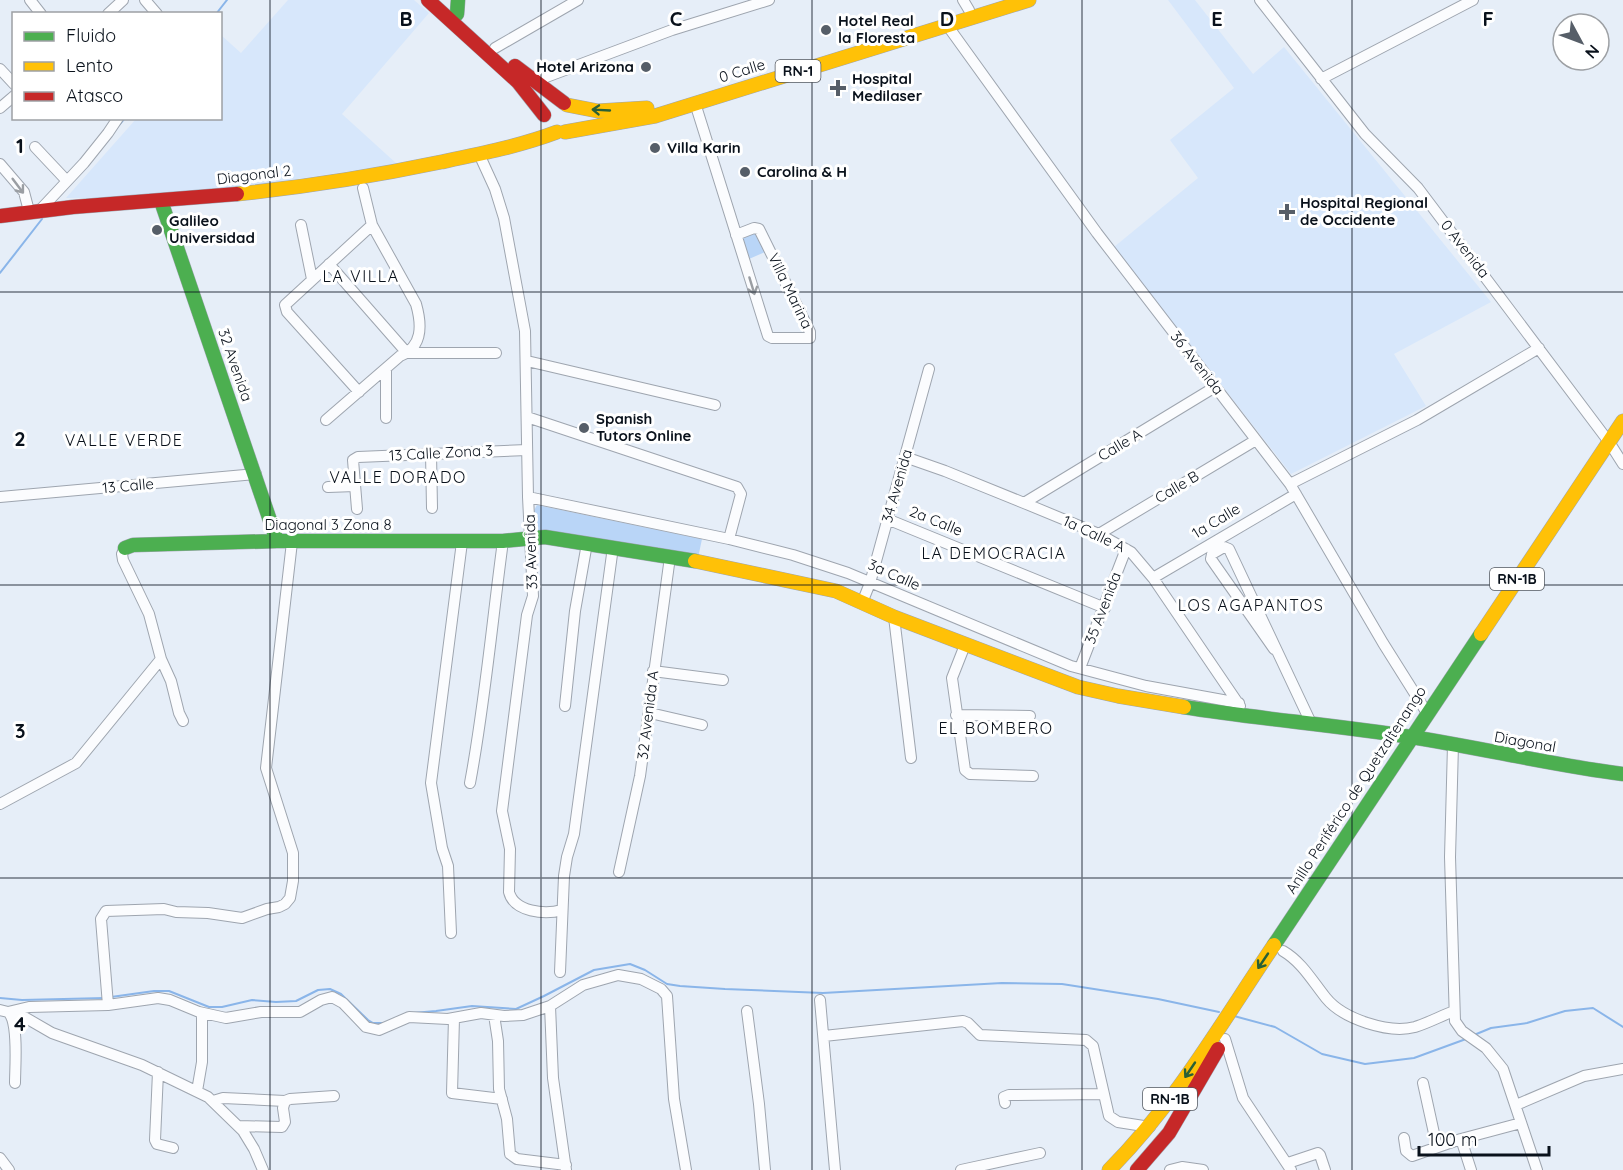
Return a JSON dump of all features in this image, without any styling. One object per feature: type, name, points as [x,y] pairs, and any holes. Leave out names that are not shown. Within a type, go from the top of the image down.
[{"type":"main road","points":[[428,0],[511,76],[544,117],[549,128],[561,132],[572,125],[574,117],[566,104],[553,104],[544,117]]},
{"type":"main road","name":"RN-1","points":[[441,0],[457,7],[495,48],[533,82],[566,104]]},
{"type":"main road","name":"0 Calle","points":[[566,104],[598,111],[652,107],[966,5],[1000,0]]},
{"type":"main road","name":"0 Calle","points":[[561,132],[635,121],[1029,0]]},
{"type":"main road","name":"Diagonal 2","points":[[509,146],[535,135],[541,129],[544,117]]},
{"type":"main road","name":"Diagonal 2","points":[[0,216],[34,210],[283,189],[383,174],[479,154],[561,132]]},
{"type":"main road","name":"32 Avenida","points":[[160,201],[278,541]]},
{"type":"main road","name":"Anillo Periférico de Quetzaltenango","points":[[1109,1170],[1149,1127],[1283,951],[1416,738],[1427,713],[1618,455],[1623,421]]},
{"type":"main road","name":"Anillo Periférico de Quetzaltenango","points":[[1137,1170],[1169,1133],[1225,1039],[1233,1017],[1416,738],[1618,455],[1623,437]]},
{"type":"main road","name":"3a Calle","points":[[531,540],[545,537],[669,560],[862,603],[965,645],[1058,680],[1098,692],[1241,709],[1311,723],[1416,738]]},
{"type":"main road","name":"3a Calle","points":[[531,540],[586,549],[613,550]]},
{"type":"main road","name":"Diagonal 3 Zona 8","points":[[125,548],[134,545],[278,541],[531,540]]},
{"type":"main road","name":"Diagonal","points":[[1416,738],[1570,767],[1623,774]]},
{"type":"street","points":[[30,0],[39,12]]},
{"type":"street","points":[[110,12],[123,0]]},
{"type":"street","points":[[145,0],[155,12]]},
{"type":"street","points":[[495,48],[578,0]]},
{"type":"street","points":[[533,82],[672,30],[769,0]]},
{"type":"street","name":"0 Avenida","points":[[1260,0],[1365,134],[1418,188],[1618,455]]},
{"type":"street","points":[[1321,79],[1473,0]]},
{"type":"street","name":"36 Avenida","points":[[947,25],[1097,233],[1293,489],[1383,643],[1427,713]]},
{"type":"street","points":[[0,69],[12,82]]},
{"type":"street","points":[[0,108],[12,98]]},
{"type":"street","name":"Villa Marina","points":[[695,103],[736,235],[769,337],[810,338],[810,332],[759,229],[754,228],[736,235]]},
{"type":"street","points":[[0,164],[24,192],[34,210],[67,181],[117,120]]},
{"type":"street","points":[[35,147],[67,181]]},
{"type":"street","name":"33 Avenida","points":[[479,154],[495,189],[504,219],[522,308],[526,361],[528,497],[533,596],[526,615],[502,812],[510,849],[509,892],[511,899],[518,906],[542,912],[562,909]]},
{"type":"street","points":[[326,420],[417,344],[419,335],[419,315],[416,304],[372,225],[363,188]]},
{"type":"street","points":[[301,225],[312,279]]},
{"type":"street","points":[[359,392],[286,310],[286,302],[372,225]]},
{"type":"street","points":[[329,264],[407,353],[496,353]]},
{"type":"street","name":"1a Calle","points":[[1153,578],[1293,489],[1539,348]]},
{"type":"street","points":[[526,361],[715,405]]},
{"type":"street","points":[[386,369],[386,418]]},
{"type":"street","name":"34 Avenida","points":[[862,603],[870,583],[930,369]]},
{"type":"street","name":"Calle A","points":[[1024,503],[1215,387]]},
{"type":"street","points":[[527,417],[734,485],[740,490],[740,497],[729,539]]},
{"type":"street","name":"Calle B","points":[[1099,534],[1256,440]]},
{"type":"street","name":"13 Calle Zona 3","points":[[355,486],[354,458],[527,450]]},
{"type":"street","points":[[431,453],[432,508]]},
{"type":"street","name":"1a Calle A","points":[[905,457],[1099,534],[1126,549],[1136,557],[1153,578],[1241,709]]},
{"type":"street","name":"13 Calle","points":[[0,497],[256,474]]},
{"type":"street","points":[[328,487],[355,486],[357,509]]},
{"type":"street","name":"3a Calle","points":[[528,497],[729,539],[819,563],[1080,668],[1241,709]]},
{"type":"street","name":"2a Calle","points":[[887,519],[1105,608]]},
{"type":"street","points":[[470,783],[483,710],[491,627],[503,541]]},
{"type":"street","points":[[108,1000],[101,919],[106,911],[164,909],[242,918],[279,907],[290,898],[293,881],[293,853],[266,768],[292,542]]},
{"type":"street","points":[[452,933],[448,866],[433,804],[432,783],[462,542]]},
{"type":"street","points":[[1274,649],[1211,559],[1212,554],[1224,547],[1229,549],[1274,649],[1311,723]]},
{"type":"street","points":[[125,548],[122,554],[123,560],[149,614],[183,721]]},
{"type":"street","points":[[565,706],[586,549]]},
{"type":"street","name":"35 Avenida","points":[[1080,668],[1126,549]]},
{"type":"street","points":[[560,972],[564,876],[574,834],[613,550]]},
{"type":"street","name":"32 Avenida A","points":[[619,872],[640,776],[669,560]]},
{"type":"street","points":[[894,617],[910,758]]},
{"type":"street","points":[[965,645],[952,678],[964,768],[967,773],[1033,776]]},
{"type":"street","points":[[0,804],[76,763],[162,659]]},
{"type":"street","points":[[653,670],[723,680]]},
{"type":"street","points":[[650,713],[702,725]]},
{"type":"street","points":[[956,715],[1030,716]]},
{"type":"street","points":[[1453,745],[1450,857],[1455,1021],[1462,1031],[1486,1048],[1503,1069],[1537,1170]]},
{"type":"street","points":[[1283,951],[1290,955],[1312,978],[1332,1005],[1366,1024],[1413,1027],[1454,1011]]},
{"type":"street","points":[[7,1011],[108,1000],[158,998],[170,1000],[202,1013],[226,1018],[252,1013],[300,1012],[321,999],[332,997],[343,1003],[362,1024],[371,1030],[379,1030],[409,1017],[441,1019],[481,1013],[523,1015],[550,1006],[583,985],[618,975],[641,979],[666,994],[675,1106],[686,1170]]},
{"type":"street","points":[[820,1000],[835,1170]]},
{"type":"street","points":[[494,1015],[498,1041],[499,1083],[506,1110],[509,1151],[512,1156],[528,1161],[566,1168],[553,1078],[550,1006]]},
{"type":"street","points":[[7,1011],[52,1033],[158,1072],[197,1091],[213,1101],[239,1126],[254,1149],[263,1170]]},
{"type":"street","points":[[7,1011],[14,1025],[15,1083]]},
{"type":"street","points":[[747,1011],[765,1170]]},
{"type":"street","points":[[197,1091],[202,1062],[202,1013]]},
{"type":"street","points":[[454,1018],[452,1093],[502,1099]]},
{"type":"street","points":[[824,1036],[963,1021],[980,1035],[1086,1040],[1093,1046],[1111,1118],[1118,1122],[1149,1127]]},
{"type":"street","points":[[1225,1039],[1243,1098],[1289,1167],[1318,1153],[1325,1170]]},
{"type":"street","points":[[1516,1106],[1584,1076],[1623,1069]]},
{"type":"street","points":[[158,1072],[155,1142],[158,1145],[173,1148]]},
{"type":"street","points":[[1423,1083],[1437,1147]]},
{"type":"street","points":[[1005,1103],[1004,1097],[1009,1095],[1104,1094]]},
{"type":"street","points":[[213,1101],[224,1098],[285,1101],[334,1096]]},
{"type":"street","points":[[239,1126],[282,1127],[285,1122],[283,1108],[285,1101]]},
{"type":"street","points":[[1404,1138],[1406,1151],[1410,1155],[1521,1123]]},
{"type":"street","points":[[1461,1139],[1471,1170]]},
{"type":"street","points":[[961,1170],[1040,1153]]},
{"type":"street","points":[[0,1158],[9,1170]]},
{"type":"street","points":[[1170,1170],[1182,1167],[1203,1170]]},
{"type":"shaded area","points":[[288,0],[414,0],[429,13],[342,114],[397,164],[192,195],[66,198],[135,120],[222,120],[222,36],[241,53]]},
{"type":"shaded area","name":"Hospital Regional de Occidente","points":[[1168,0],[1195,0],[1253,74],[1284,47],[1491,302],[1394,354],[1426,406],[1291,474],[1114,247],[1198,178],[1170,140],[1234,88]]},
{"type":"shaded area","points":[[757,232],[765,252],[749,259],[741,238]]},
{"type":"shaded area","points":[[537,505],[702,539],[698,558],[543,535],[537,529],[534,521]]},
{"type":"waterway","points":[[218,12],[227,0]]},
{"type":"waterway","points":[[119,125],[123,120]]},
{"type":"waterway","points":[[0,273],[42,219]]},
{"type":"waterway","points":[[413,1013],[472,1006],[516,1009],[594,970],[630,964],[645,970],[667,984],[680,986],[823,993],[1002,983],[1062,984],[1158,999],[1219,1012]]},
{"type":"waterway","points":[[111,997],[169,991],[209,1007],[222,1007],[252,1000],[296,1001],[318,990],[330,989],[341,994],[368,1020],[373,1023],[382,1023]]},
{"type":"waterway","points":[[0,998],[22,1000],[105,998]]},
{"type":"waterway","points":[[1474,1035],[1491,1028],[1527,1023],[1565,1011],[1593,1008],[1623,1027]]},
{"type":"waterway","points":[[1234,1016],[1275,1027],[1322,1054],[1365,1064],[1414,1058],[1466,1039]]},
{"type":"traffic: fast","points":[[457,14],[458,0]]},
{"type":"traffic: fast","points":[[161,201],[277,541]]},
{"type":"traffic: fast","points":[[125,548],[133,545],[277,541],[503,541],[545,537],[695,561]]},
{"type":"traffic: fast","points":[[1274,945],[1481,634]]},
{"type":"traffic: fast","points":[[1184,707],[1411,737],[1623,774]]},
{"type":"traffic: slow","points":[[565,132],[655,116],[1029,0]]},
{"type":"traffic: slow","points":[[567,105],[598,111],[647,108]]},
{"type":"traffic: slow","points":[[237,194],[416,167],[500,149],[557,132]]},
{"type":"traffic: slow","points":[[1481,634],[1623,421]]},
{"type":"traffic: slow","points":[[695,561],[836,591],[894,617],[1078,687],[1184,707]]},
{"type":"traffic: slow","points":[[1109,1170],[1133,1145],[1176,1090],[1274,945]]},
{"type":"traffic: jam","points":[[428,0],[518,82],[544,115]]},
{"type":"traffic: jam","points":[[515,66],[564,103]]},
{"type":"traffic: jam","points":[[0,216],[73,207],[237,194]]},
{"type":"traffic: jam","points":[[1137,1170],[1169,1133],[1218,1049]]},
{"type":"place","name":"Hotel Real la Floresta","points":[[826,30]]},
{"type":"place","name":"Hotel Arizona","points":[[646,67]]},
{"type":"place","name":"Hospital Medilaser","points":[[838,88]]},
{"type":"place","name":"Villa Karin","points":[[655,148]]},
{"type":"place","name":"Carolina & H","points":[[745,172]]},
{"type":"place","name":"Hospital Regional de Occidente","points":[[1287,212]]},
{"type":"place","name":"Galileo Universidad","points":[[157,230]]},
{"type":"place","name":"Spanish Tutors Online","points":[[584,428]]},
{"type":"district","name":"LA VILLA","points":[[361,276]]},
{"type":"district","name":"VALLE VERDE","points":[[124,440]]},
{"type":"district","name":"VALLE DORADO","points":[[398,477]]},
{"type":"district","name":"LA DEMOCRACIA","points":[[994,553]]},
{"type":"district","name":"LOS AGAPANTOS","points":[[1251,605]]},
{"type":"district","name":"EL BOMBERO","points":[[996,728]]}]
